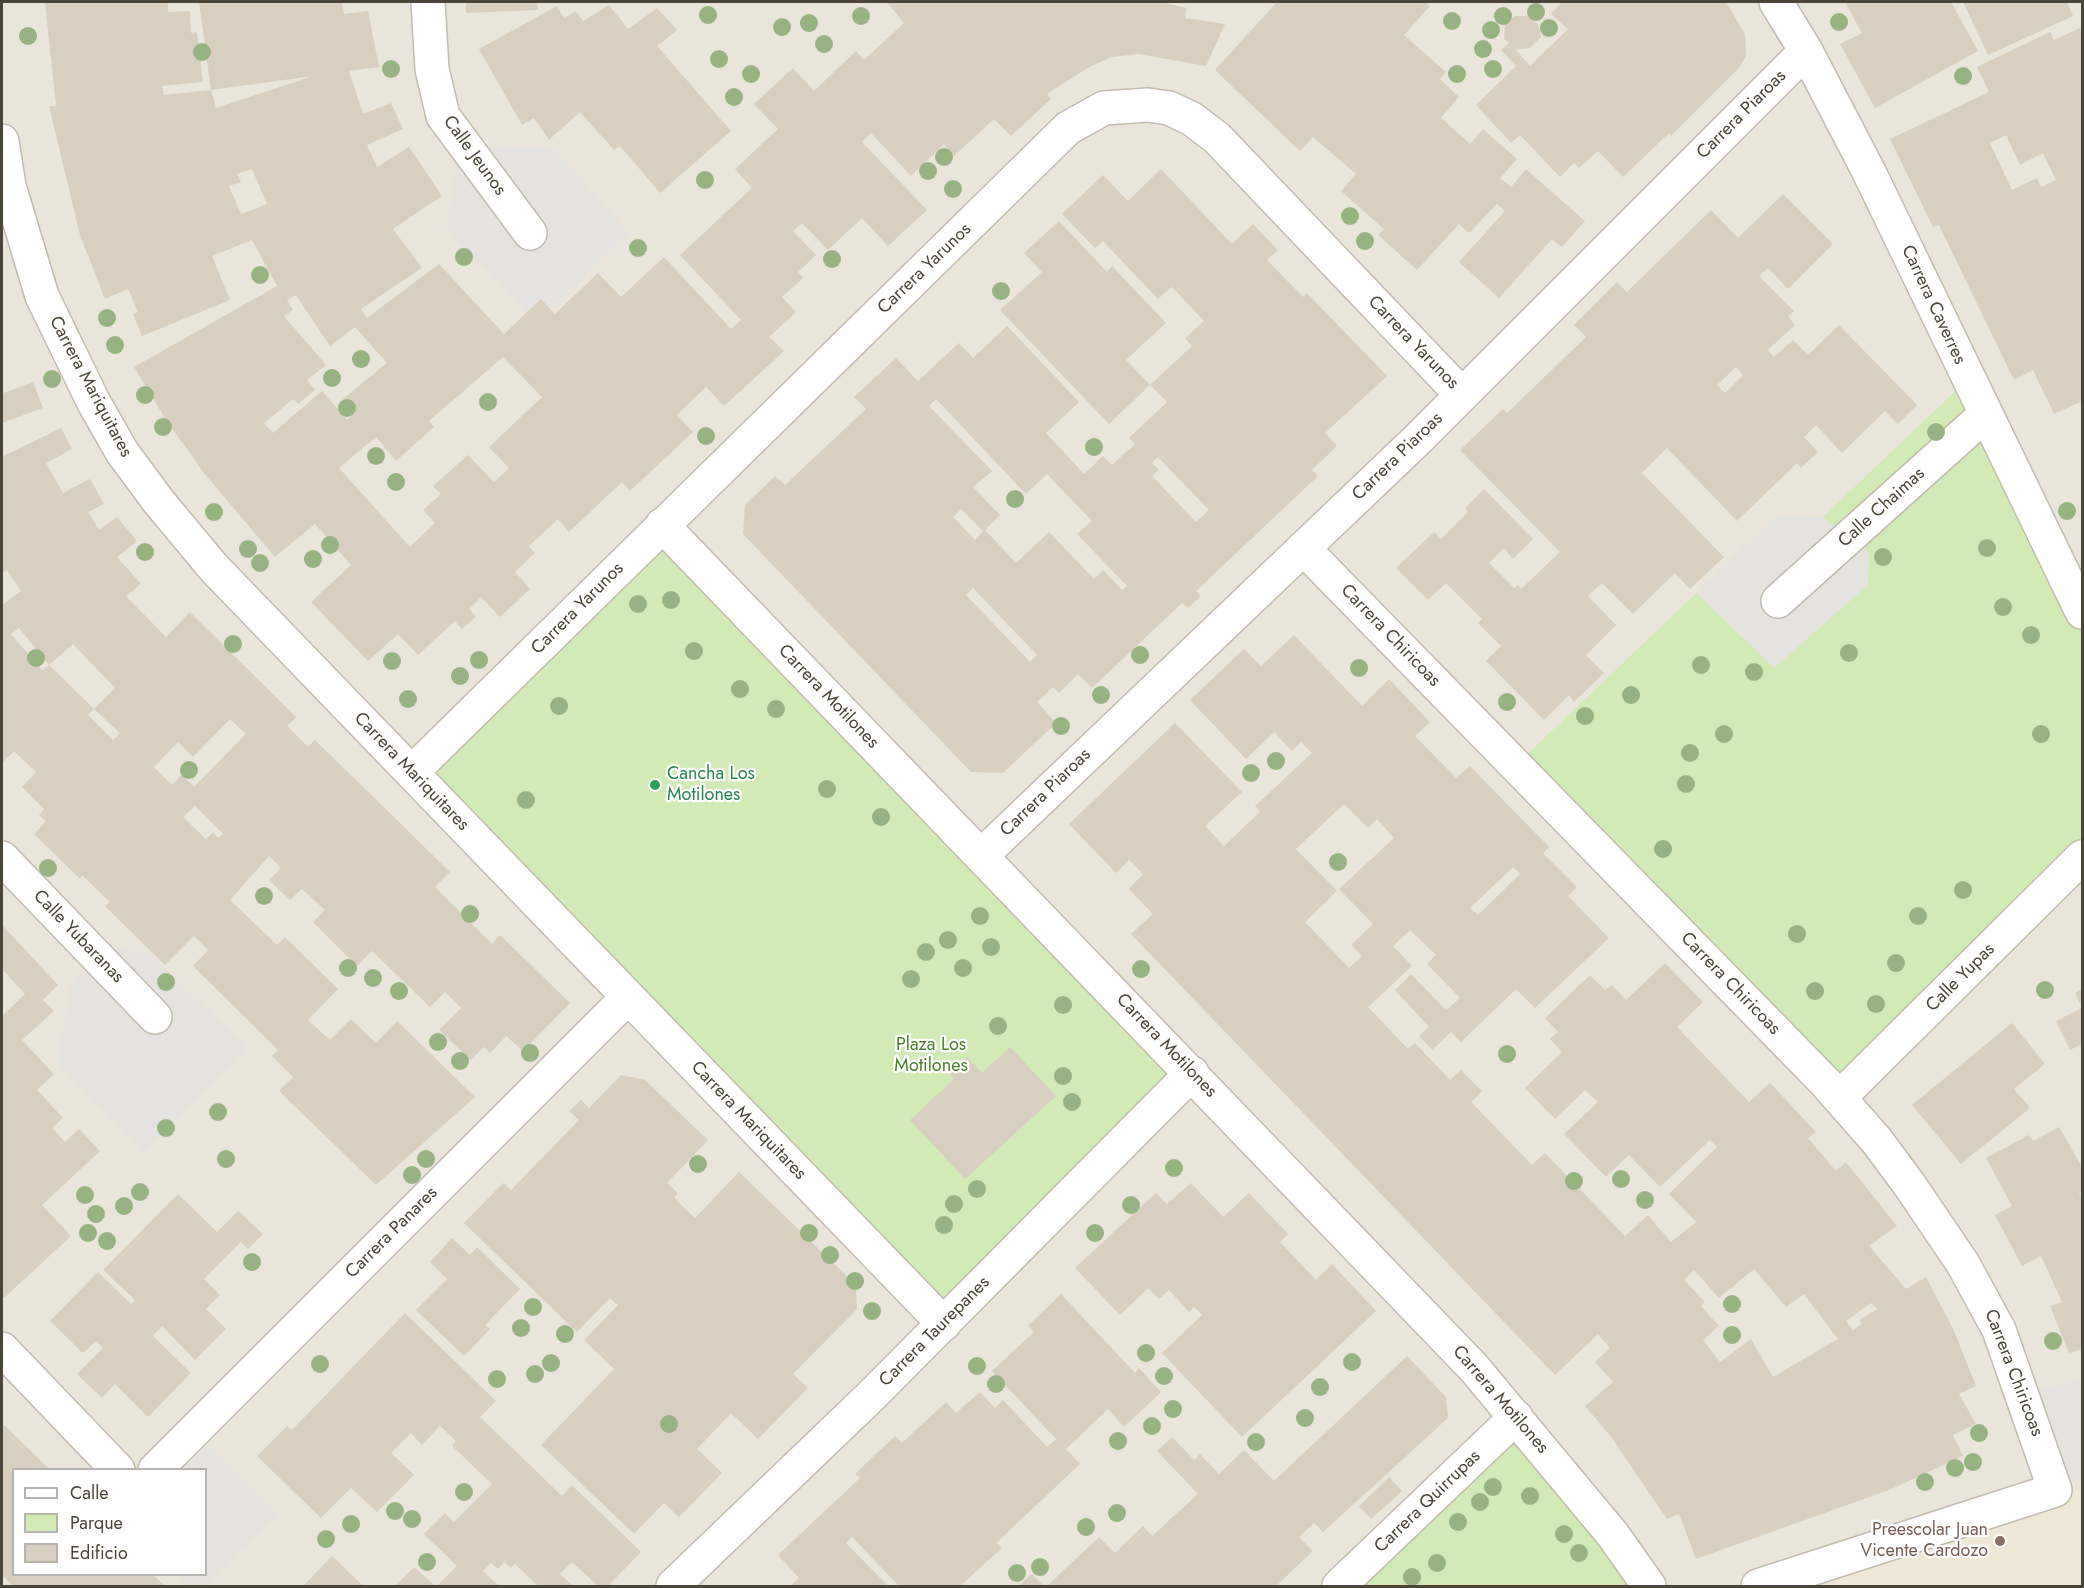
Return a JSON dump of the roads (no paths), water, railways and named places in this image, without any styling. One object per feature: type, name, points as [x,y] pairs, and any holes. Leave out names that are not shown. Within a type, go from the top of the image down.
[{"type":"street","name":"Calle Jeunos","points":[[428,2],[432,69],[443,116],[530,233]]},
{"type":"street","name":"Carrera Caverres","points":[[1776,2],[1806,51],[1869,172],[2082,612]]},
{"type":"street","name":"Carrera Piaroas","points":[[981,855],[1462,395],[1806,51]]},
{"type":"street","name":"Carrera Yarunos","points":[[412,772],[1068,128],[1104,108],[1148,105],[1168,108],[1192,119],[1217,138],[1462,395]]},
{"type":"street","name":"Carrera Mariquitares","points":[[2,141],[9,186],[13,251],[42,296],[93,401],[122,452],[159,502],[214,568],[944,1323]]},
{"type":"street","name":"Calle Chaimas","points":[[1778,601],[1986,414]]},
{"type":"street","name":"Carrera Motilones","points":[[662,525],[1474,1368],[1613,1535],[1649,1587]]},
{"type":"street","name":"Carrera Chiricoas","points":[[1303,548],[1839,1098],[1911,1187],[1982,1296],[2015,1370],[2055,1490],[1758,1587]]},
{"type":"street","name":"Calle Yupas","points":[[1839,1098],[2082,857]]},
{"type":"street","name":"Calle Yubaranas","points":[[2,858],[155,1017]]},
{"type":"street","name":"Carrera Panares","points":[[157,1468],[628,997]]},
{"type":"street","name":"Carrera Taurepanes","points":[[673,1587],[944,1323],[1192,1073]]},
{"type":"street","points":[[2,1349],[116,1468]]},
{"type":"street","name":"Carrera Quirrupas","points":[[1339,1587],[1516,1417]]},
{"type":"place","name":"Cancha Los Motilones","points":[[655,785]]},
{"type":"place","name":"Preescolar Juan Vicente Cardozo","points":[[2000,1541]]},
{"type":"park label","name":"Plaza Los Motilones","points":[[931,1056]]}]
